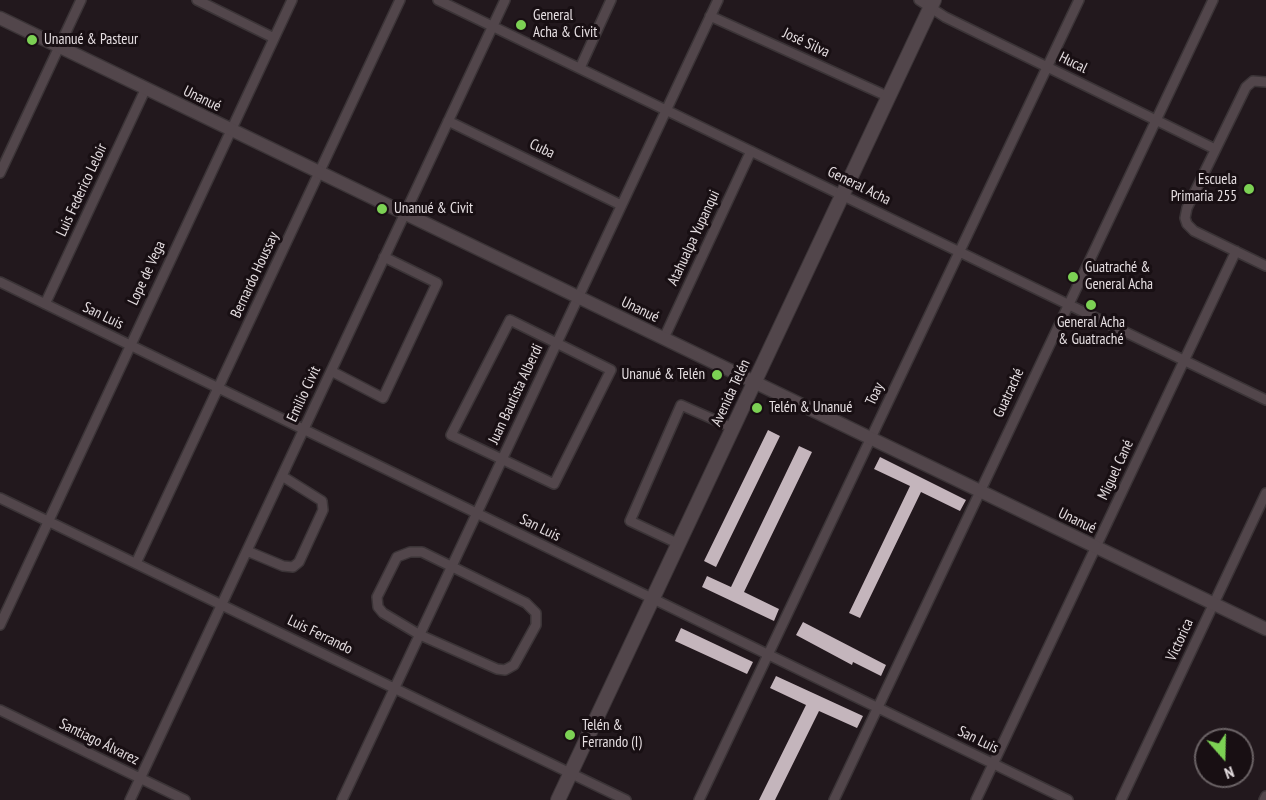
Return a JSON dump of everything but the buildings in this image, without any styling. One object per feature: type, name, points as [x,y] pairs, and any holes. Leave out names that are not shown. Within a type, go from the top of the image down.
[{"type":"main road","name":"Avenida Telén","points":[[558,800],[843,195],[888,98],[928,3]]},
{"type":"street","points":[[0,173],[81,0]]},
{"type":"street","points":[[196,0],[274,38]]},
{"type":"street","name":"Lope de Vega","points":[[0,625],[291,0]]},
{"type":"street","name":"Bernardo Houssay","points":[[136,563],[400,0]]},
{"type":"street","name":"General Acha","points":[[438,0],[1266,400]]},
{"type":"street","name":"Emilio Civit","points":[[130,800],[505,0]]},
{"type":"street","points":[[580,68],[611,0]]},
{"type":"street","name":"Juan Bautista Alberdi","points":[[342,800],[718,0]]},
{"type":"street","name":"Toay","points":[[699,800],[1079,0]]},
{"type":"street","name":"Guatraché","points":[[834,800],[1213,0]]},
{"type":"street","name":"Hucal","points":[[928,3],[945,17],[1215,149]]},
{"type":"street","name":"José Silva","points":[[710,16],[888,98]]},
{"type":"street","name":"Unanué","points":[[0,18],[1266,629]]},
{"type":"street","points":[[1266,82],[1253,81],[1245,87],[1187,208],[1185,221],[1194,231],[1266,266]]},
{"type":"street","name":"Luis Federico Leloir","points":[[45,304],[146,88]]},
{"type":"street","name":"Cuba","points":[[448,121],[621,205]]},
{"type":"street","name":"Atahualpa Yupanqui","points":[[664,338],[751,151]]},
{"type":"street","name":"Miguel Cané","points":[[976,800],[1236,251]]},
{"type":"street","points":[[331,371],[383,398],[437,283],[384,257]]},
{"type":"street","name":"San Luis","points":[[0,282],[1068,800]]},
{"type":"street","points":[[510,320],[611,370],[554,484],[502,460],[451,435],[510,320]]},
{"type":"street","points":[[679,544],[630,521],[681,405],[733,428]]},
{"type":"street","points":[[247,550],[283,566],[293,567],[299,562],[323,510],[322,501],[282,476]]},
{"type":"street","name":"Victorica","points":[[1120,800],[1266,493]]},
{"type":"street","name":"Luis Ferrando","points":[[0,498],[626,800]]},
{"type":"street","points":[[410,552],[422,552],[526,603],[536,613],[536,625],[514,665],[506,670],[497,669],[420,635],[382,613],[378,607],[377,597],[397,557],[410,552]]},
{"type":"street","name":"Santiago Álvarez","points":[[0,710],[185,800]]},
{"type":"place","name":"General Acha & Civit","points":[[521,25]]},
{"type":"place","name":"Unanué & Pasteur","points":[[32,40]]},
{"type":"place","name":"Escuela Primaria 255","points":[[1249,189]]},
{"type":"place","name":"Unanué & Civit","points":[[382,209]]},
{"type":"place","name":"Guatraché & General Acha","points":[[1073,277]]},
{"type":"place","name":"General Acha & Guatraché","points":[[1091,305]]},
{"type":"place","name":"Unanué & Telén","points":[[717,375]]},
{"type":"place","name":"Telén & Unanué","points":[[757,408]]},
{"type":"place","name":"Telén & Ferrando (I)","points":[[570,735]]}]
